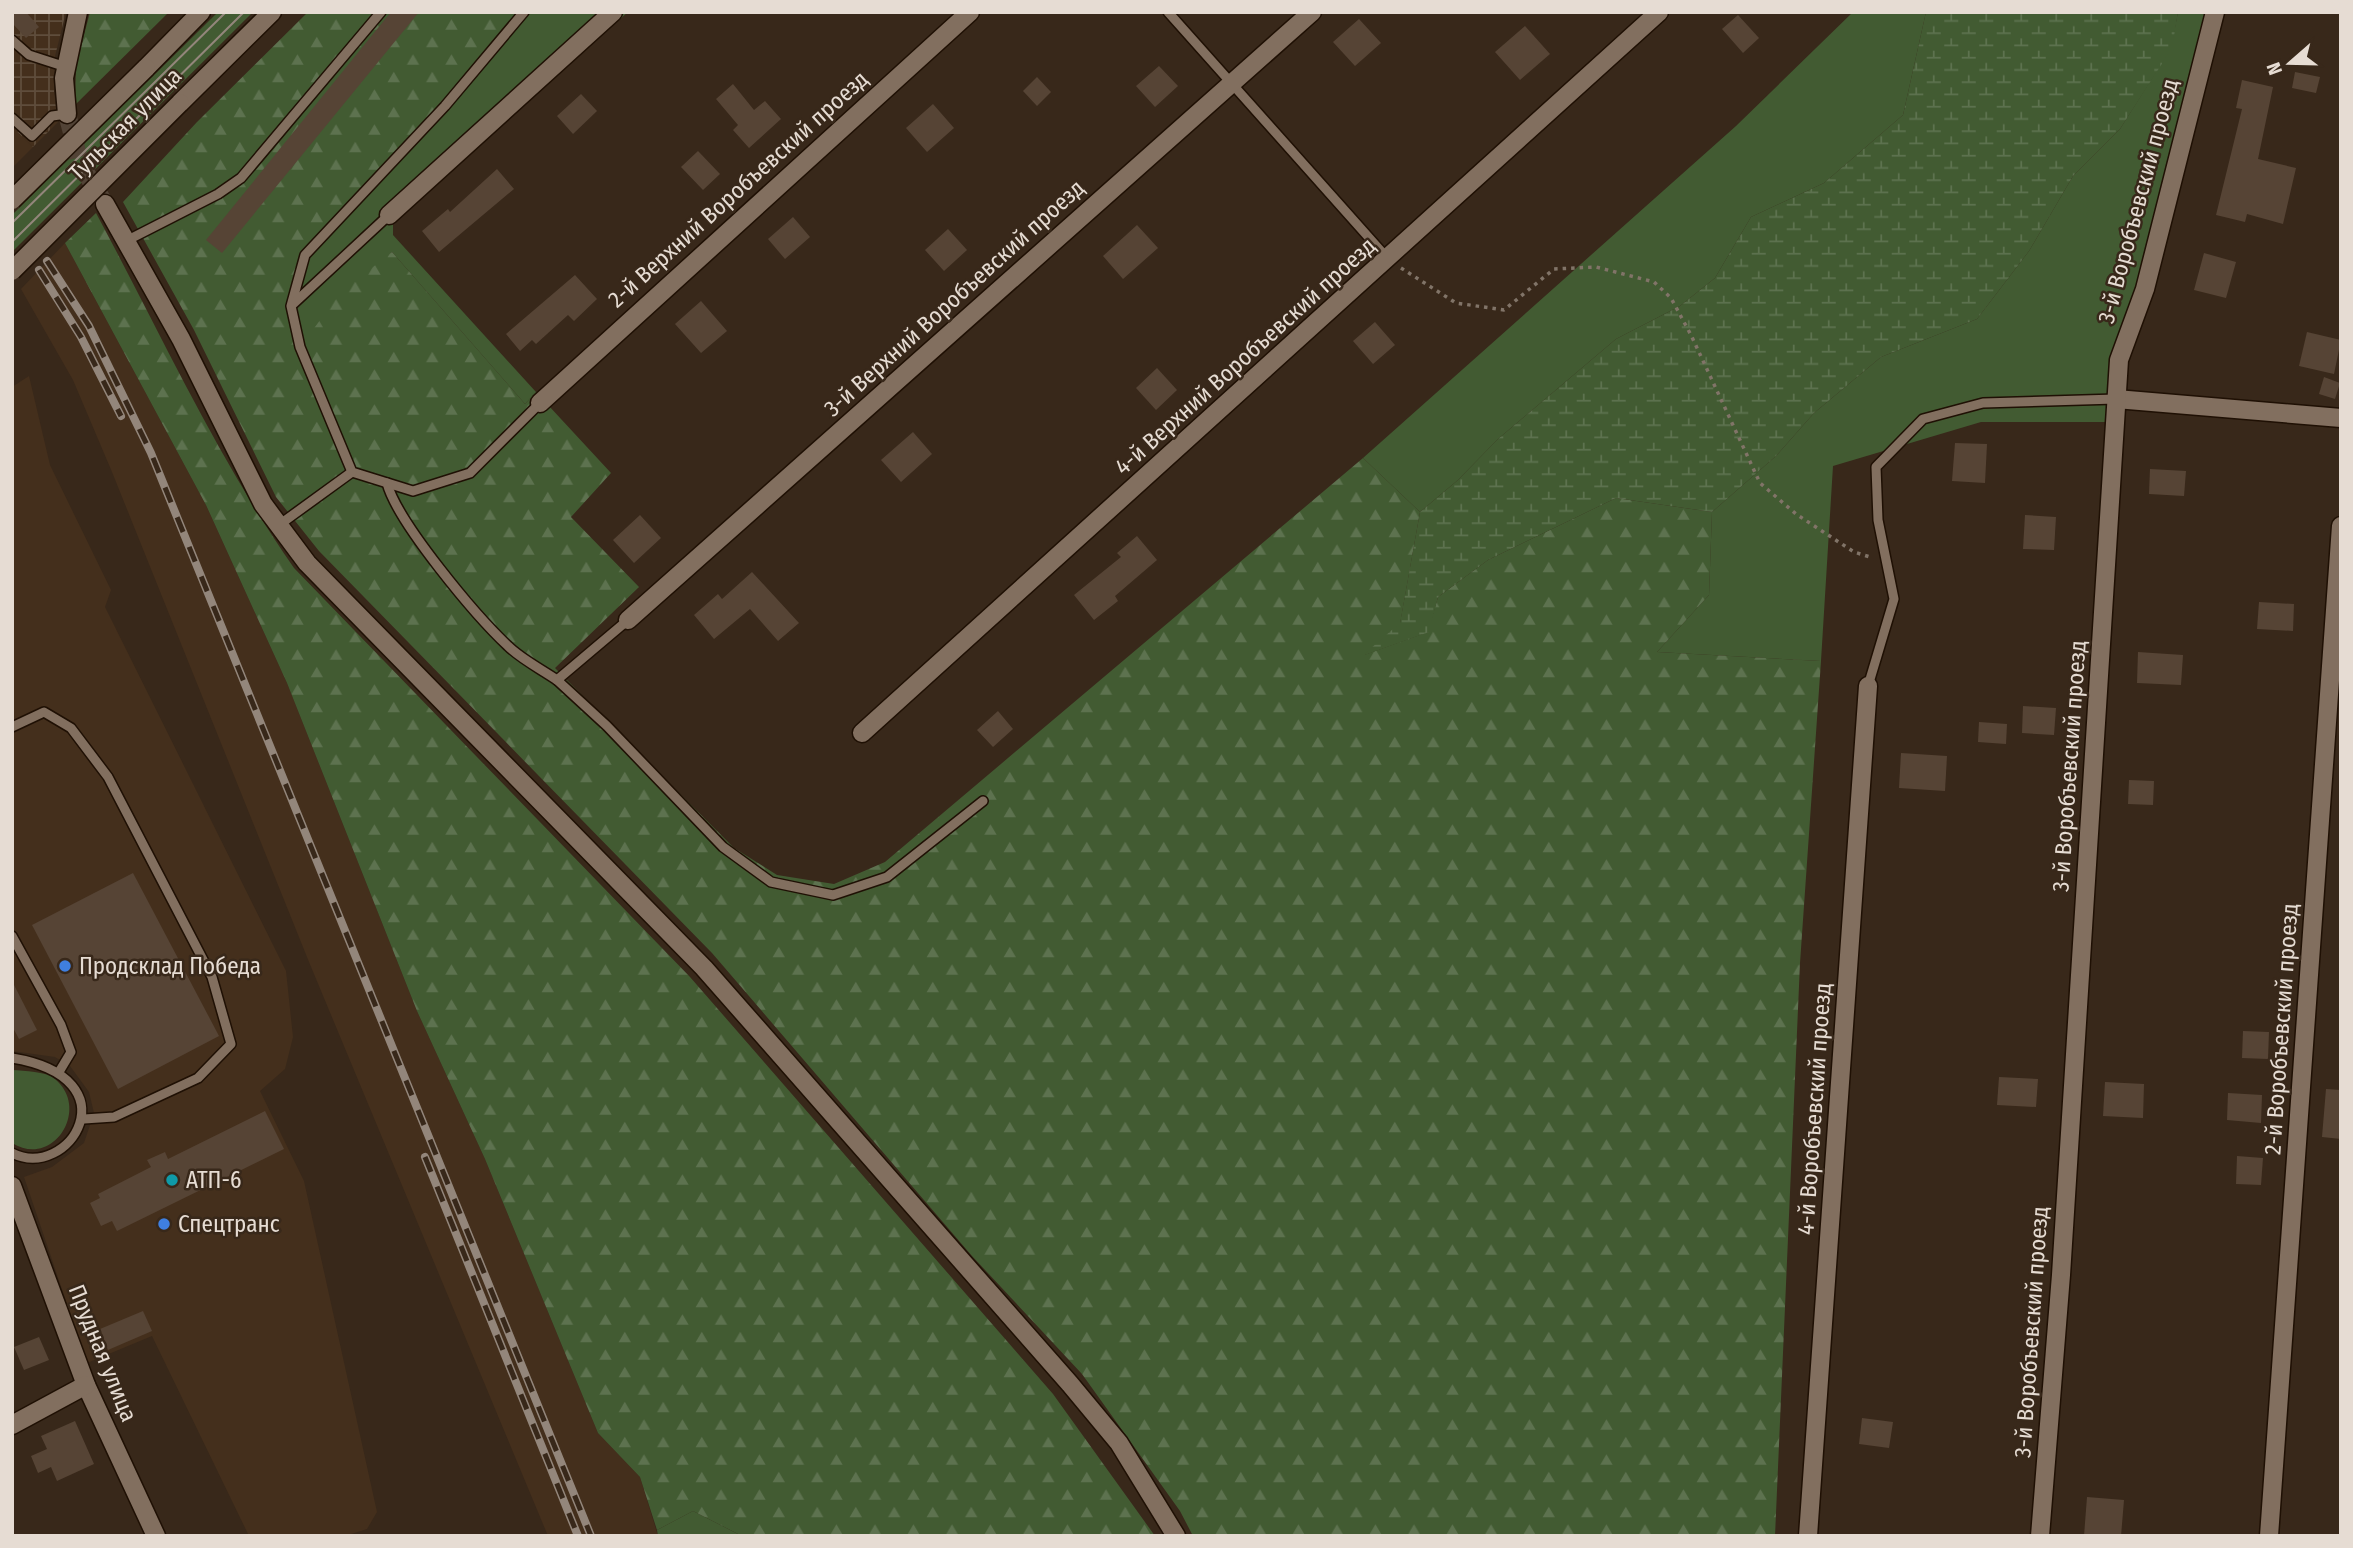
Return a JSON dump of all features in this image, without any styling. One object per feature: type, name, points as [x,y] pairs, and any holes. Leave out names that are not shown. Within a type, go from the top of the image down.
[{"type":"street","points":[[67,114],[66,67],[78,12]]},
{"type":"street","name":"Тульская улица","points":[[12,200],[201,12]]},
{"type":"street","name":"Тульская улица","points":[[12,271],[272,12]]},
{"type":"street","points":[[389,215],[613,12]]},
{"type":"street","name":"2-й Верхний Воробъевский проезд","points":[[540,403],[970,12]]},
{"type":"street","name":"3-й Верхний Воробъевский проезд","points":[[628,620],[1312,12]]},
{"type":"street","name":"4-й Верхний Воробъевский проезд","points":[[862,733],[1389,260],[1659,12]]},
{"type":"street","name":"3-й Воробъевский проезд","points":[[2040,1536],[2061,1275],[2119,360],[2145,289],[2216,12]]},
{"type":"street","points":[[105,204],[181,339],[263,504],[307,563],[382,643],[467,724],[705,968],[1119,1443],[1176,1536]]},
{"type":"street","points":[[2116,399],[2341,418]]},
{"type":"street","name":"2-й Воробъевский проезд","points":[[2269,1536],[2341,526]]},
{"type":"street","name":"4-й Воробъевский проезд","points":[[1808,1536],[1868,686]]},
{"type":"street","name":"Прудная улица","points":[[12,1186],[86,1385],[156,1536]]},
{"type":"street","points":[[12,1425],[86,1385]]},
{"type":"lane","points":[[126,241],[218,194],[241,178],[381,12]]},
{"type":"lane","points":[[352,472],[300,346],[291,306],[304,255],[445,106],[524,12]]},
{"type":"lane","points":[[1168,12],[1389,260]]},
{"type":"lane","points":[[12,40],[29,55],[66,67]]},
{"type":"lane","points":[[12,118],[32,136],[52,116],[67,114]]},
{"type":"lane","points":[[291,306],[389,215]]},
{"type":"lane","points":[[1868,686],[1894,598],[1878,520],[1876,467],[1923,419],[1983,403],[2116,399]]},
{"type":"lane","points":[[352,472],[413,491],[470,473],[540,403]]},
{"type":"lane","points":[[279,525],[352,472]]},
{"type":"lane","points":[[387,483],[392,501],[437,563],[509,648],[557,680],[607,726],[723,847],[771,883],[833,895],[887,877],[983,801]]},
{"type":"lane","points":[[557,680],[628,620]]},
{"type":"lane","points":[[12,727],[44,712],[71,728],[108,777],[212,977],[231,1044],[198,1078],[114,1118],[84,1119]]},
{"type":"lane","points":[[12,936],[61,1025],[71,1052],[59,1072]]},
{"type":"lane","points":[[12,1058],[36,1062],[59,1072],[81,1097],[84,1119],[71,1141],[49,1155],[25,1160],[12,1153]]},
{"type":"path","points":[[1389,260],[1456,303],[1504,310],[1554,269],[1595,267],[1654,282],[1671,298],[1691,335],[1760,483],[1796,514],[1854,552],[1886,561]]},
{"type":"shaded area","points":[[12,12],[66,12],[55,56],[54,92],[58,122],[33,147],[12,127]]},
{"type":"shaded area","points":[[12,127],[33,147],[12,168]]},
{"type":"shaded area","points":[[65,243],[206,505],[287,683],[417,1011],[485,1159],[598,1433],[640,1477],[658,1536],[548,1536],[309,962],[112,472],[73,380],[21,289]]},
{"type":"shaded area","points":[[29,376],[50,465],[111,590],[105,607],[286,971],[293,1037],[285,1069],[260,1091],[304,1181],[377,1512],[367,1529],[345,1536],[249,1536],[152,1336],[87,1363],[24,1177],[52,1167],[84,1143],[94,1113],[89,1092],[70,1066],[55,1057],[12,1051],[12,387]]},
{"type":"green space","points":[[90,12],[169,12],[75,105],[76,66]]},
{"type":"green space","points":[[218,12],[253,12],[12,252],[12,215]]},
{"type":"green space","points":[[308,12],[524,12],[445,106],[305,255],[291,306],[301,346],[340,293],[392,252],[525,404],[536,392],[611,473],[571,517],[639,587],[555,668],[734,848],[777,875],[834,884],[885,862],[1363,458],[1420,512],[1400,624],[1364,655],[1428,632],[1438,597],[1488,560],[1616,498],[1712,512],[1709,595],[1657,652],[1821,661],[1800,963],[1775,1536],[1193,1536],[1180,1511],[1082,1374],[972,1256],[712,953],[319,551],[276,497],[194,330],[123,202],[197,122]]},
{"type":"green space","points":[[524,12],[628,12],[393,222],[393,235],[536,392],[525,404],[392,252],[300,347],[291,306],[305,255]]},
{"type":"green space","points":[[1853,12],[1926,12],[1903,115],[1824,183],[1751,217],[1715,278],[1680,306],[1616,339],[1498,439],[1458,480],[1420,512],[1363,458],[1736,126]]},
{"type":"green space","points":[[1926,12],[2178,12],[2172,48],[2120,129],[2073,176],[2029,251],[1977,319],[1881,357],[1814,413],[1776,456],[1712,512],[1616,498],[1488,560],[1438,597],[1429,632],[1362,656],[1400,623],[1420,512],[1458,480],[1498,439],[1616,339],[1680,306],[1715,278],[1751,217],[1824,183],[1903,115]]},
{"type":"green space","points":[[2178,12],[2215,12],[2119,360],[2116,422],[1981,422],[1833,466],[1821,661],[1657,652],[1709,595],[1712,512],[1776,456],[1814,413],[1881,357],[1977,319],[2029,251],[2073,176],[2120,129],[2171,48]]},
{"type":"green space","points":[[96,213],[214,438],[294,568],[690,977],[1053,1394],[1155,1536],[742,1536],[693,1511],[657,1530],[640,1477],[598,1433],[485,1159],[417,1011],[287,683],[206,505],[65,243]]},
{"type":"green space","points":[[12,1070],[46,1074],[55,1079],[65,1091],[69,1105],[68,1119],[53,1142],[41,1148],[27,1149],[12,1143]]},
{"type":"green space","points":[[693,1511],[742,1536],[658,1536],[657,1530]]},
{"type":"building","points":[[12,12],[26,12],[39,27],[26,38],[12,23]]},
{"type":"building","points":[[391,12],[419,12],[222,253],[206,240]]},
{"type":"building","points":[[1738,15],[1759,38],[1743,53],[1722,29]]},
{"type":"building","points":[[1359,19],[1381,43],[1355,66],[1333,42]]},
{"type":"building","points":[[1525,26],[1550,54],[1520,80],[1495,52]]},
{"type":"building","points":[[1159,66],[1178,86],[1155,107],[1136,86]]},
{"type":"building","points":[[2295,72],[2320,77],[2316,93],[2292,88]]},
{"type":"building","points":[[1037,77],[1051,92],[1037,106],[1023,91]]},
{"type":"building","points":[[2242,80],[2273,87],[2258,159],[2296,168],[2283,224],[2247,214],[2245,222],[2216,215],[2242,109],[2236,108]]},
{"type":"building","points":[[733,84],[754,110],[765,101],[781,119],[749,148],[733,130],[738,125],[716,99]]},
{"type":"building","points":[[581,94],[597,111],[573,134],[557,116]]},
{"type":"building","points":[[933,104],[954,128],[927,152],[906,128]]},
{"type":"building","points":[[698,151],[720,174],[703,190],[681,167]]},
{"type":"building","points":[[497,169],[514,189],[439,252],[422,231],[448,209],[450,212]]},
{"type":"building","points":[[793,217],[810,237],[785,259],[768,239]]},
{"type":"building","points":[[1137,225],[1158,248],[1123,279],[1103,256]]},
{"type":"building","points":[[948,229],[967,250],[944,271],[925,250]]},
{"type":"building","points":[[2204,253],[2236,262],[2226,298],[2194,290]]},
{"type":"building","points":[[575,275],[597,299],[574,321],[568,315],[536,344],[532,340],[520,351],[506,334]]},
{"type":"building","points":[[701,301],[727,331],[701,353],[675,324]]},
{"type":"building","points":[[1375,322],[1395,345],[1373,364],[1353,341]]},
{"type":"building","points":[[2307,332],[2341,340],[2334,374],[2299,366]]},
{"type":"building","points":[[1157,368],[1177,390],[1156,410],[1136,388]]},
{"type":"building","points":[[2324,377],[2340,383],[2335,399],[2319,394]]},
{"type":"building","points":[[913,432],[932,454],[901,482],[881,460]]},
{"type":"building","points":[[1955,443],[1987,444],[1985,483],[1952,481]]},
{"type":"building","points":[[2150,469],[2186,471],[2184,496],[2149,494]]},
{"type":"building","points":[[640,515],[661,538],[634,563],[613,540]]},
{"type":"building","points":[[2025,515],[2056,517],[2054,550],[2023,549]]},
{"type":"building","points":[[1137,536],[1157,560],[1115,596],[1118,601],[1094,620],[1074,595],[1121,557],[1117,553]]},
{"type":"building","points":[[752,572],[799,623],[778,641],[750,609],[714,639],[694,615],[718,594],[722,599]]},
{"type":"building","points":[[2259,602],[2294,604],[2293,631],[2257,629]]},
{"type":"building","points":[[2138,652],[2183,655],[2181,685],[2137,683]]},
{"type":"building","points":[[2023,706],[2056,708],[2054,735],[2022,733]]},
{"type":"building","points":[[998,711],[1013,729],[993,747],[977,730]]},
{"type":"building","points":[[1979,722],[2007,724],[2006,744],[1978,742]]},
{"type":"building","points":[[1901,753],[1947,756],[1945,791],[1899,788]]},
{"type":"building","points":[[2129,780],[2154,781],[2153,805],[2128,804]]},
{"type":"building","points":[[133,873],[219,1036],[118,1089],[32,925]]},
{"type":"building","points":[[12,981],[37,1030],[19,1039],[12,1026]]},
{"type":"building","points":[[2243,1031],[2269,1032],[2268,1059],[2242,1058]]},
{"type":"building","points":[[1999,1077],[2038,1079],[2036,1107],[1997,1105]]},
{"type":"building","points":[[2105,1082],[2144,1084],[2143,1118],[2103,1116]]},
{"type":"building","points":[[2326,1089],[2341,1090],[2341,1139],[2322,1137]]},
{"type":"building","points":[[2228,1093],[2262,1095],[2261,1123],[2227,1120]]},
{"type":"building","name":"АТП-6","points":[[265,1111],[284,1149],[117,1231],[112,1221],[101,1226],[90,1203],[100,1198],[98,1194],[151,1167],[147,1160],[165,1152],[168,1159]]},
{"type":"building","points":[[2237,1156],[2263,1158],[2261,1185],[2236,1184]]},
{"type":"building","points":[[143,1311],[152,1331],[108,1350],[100,1329]]},
{"type":"building","points":[[39,1337],[49,1360],[24,1370],[14,1347]]},
{"type":"building","points":[[1862,1418],[1893,1422],[1889,1448],[1859,1444]]},
{"type":"building","points":[[75,1421],[94,1464],[57,1481],[51,1467],[38,1473],[31,1456],[47,1449],[41,1436]]},
{"type":"building","points":[[2087,1497],[2124,1500],[2121,1536],[2084,1536]]},
{"type":"tunnel","points":[[67,114],[80,163],[103,201]]},
{"type":"tram line","points":[[12,223],[226,12]]},
{"type":"tram line","points":[[12,242],[244,12]]},
{"type":"railway","points":[[47,261],[89,326],[151,453],[591,1536]]},
{"type":"railway","points":[[39,270],[81,337],[121,416]]},
{"type":"railway","points":[[425,1157],[578,1536]]},
{"type":"place","name":"Продсклад Победа","points":[[65,966]]},
{"type":"place","name":"АТП-6","points":[[172,1180]]},
{"type":"place","name":"Спецтранс","points":[[164,1224]]}]
